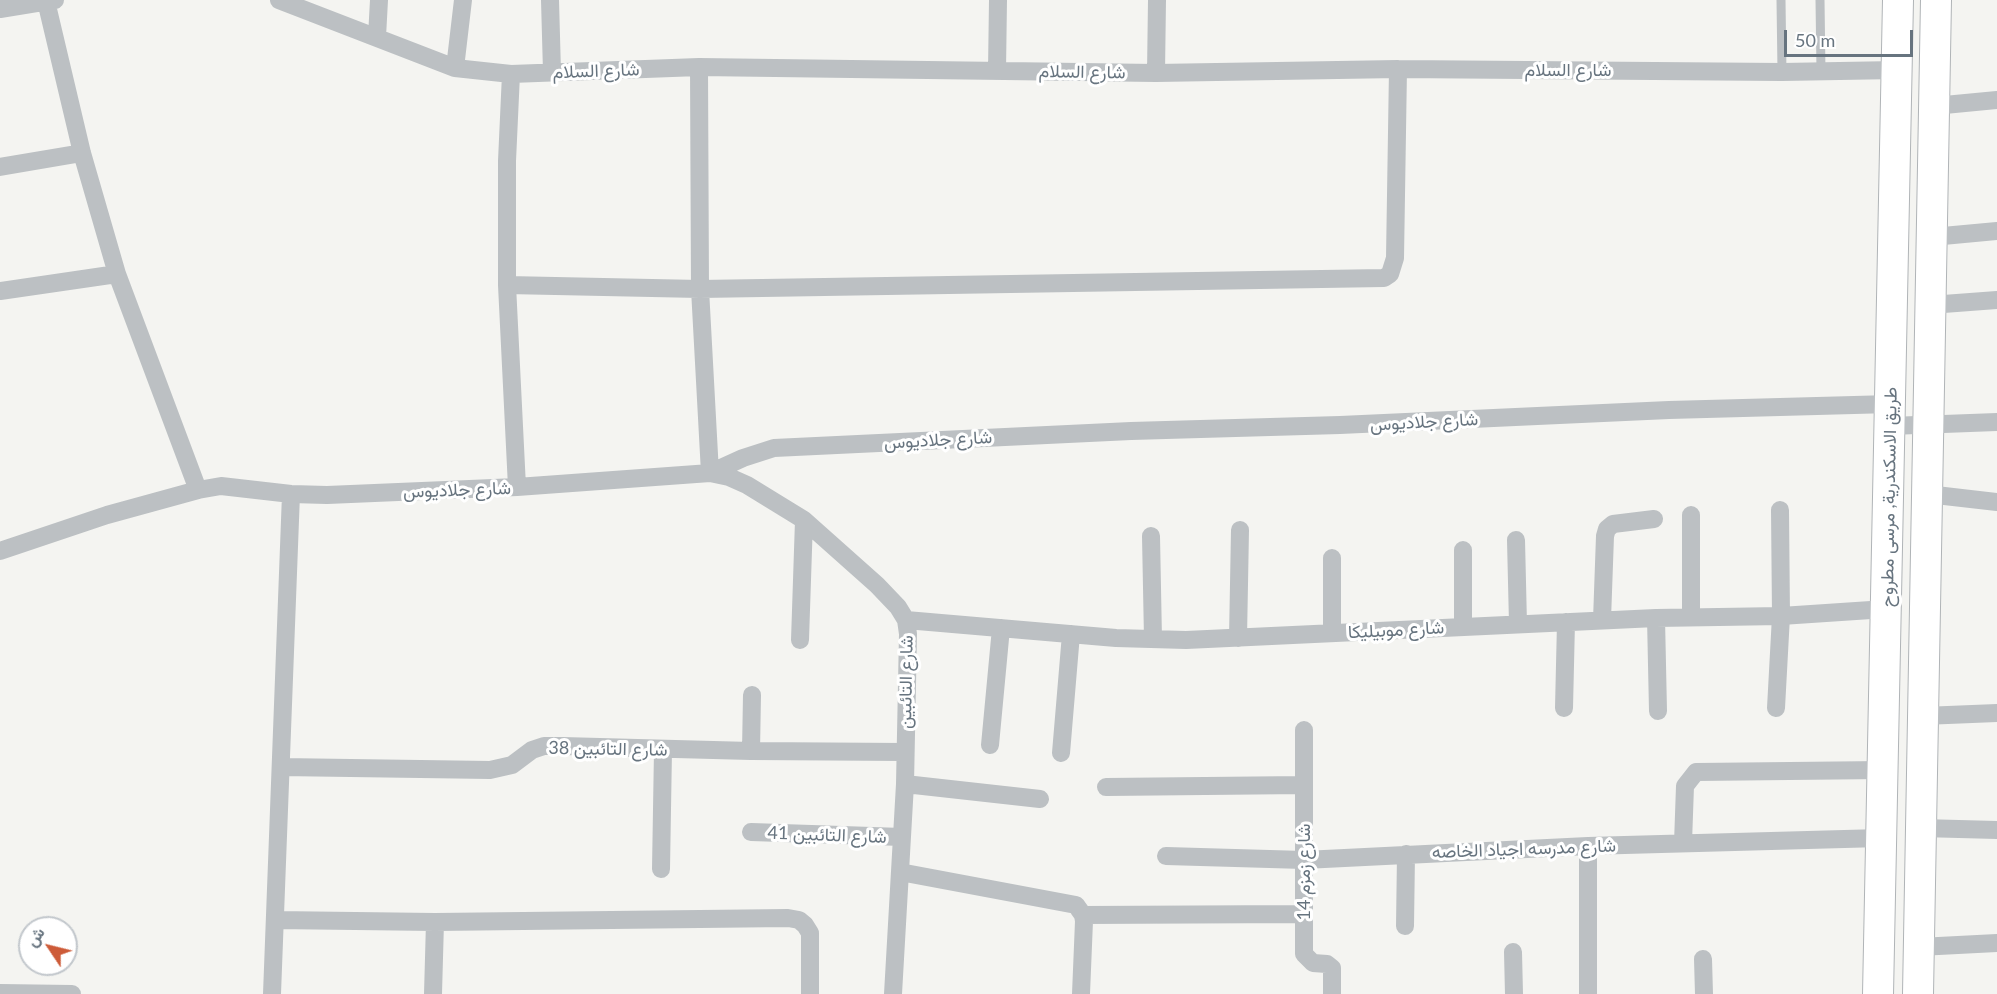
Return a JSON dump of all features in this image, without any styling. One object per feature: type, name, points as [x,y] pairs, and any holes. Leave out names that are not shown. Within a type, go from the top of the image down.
[{"type":"main road","name":"طريق الاسكندرية, مرسى مطروح","points":[[1878,994],[1898,0]]},
{"type":"main road","name":"طريق الاسكندرية, مرسى مطروح","points":[[1918,994],[1936,0]]},
{"type":"main road","points":[[1892,360],[1930,360]]},
{"type":"street","name":"شارع السلام","points":[[279,0],[455,68],[511,74],[699,67],[1156,73],[1398,69],[1782,72],[1897,70]]},
{"type":"street","points":[[377,37],[379,0]]},
{"type":"street","points":[[455,68],[463,0]]},
{"type":"street","points":[[550,0],[552,72]]},
{"type":"street","points":[[997,71],[998,0]]},
{"type":"street","points":[[1156,73],[1157,0]]},
{"type":"street","points":[[0,9],[51,1],[82,153],[117,274],[198,490]]},
{"type":"street","points":[[699,67],[700,289],[710,473]]},
{"type":"street","points":[[507,285],[700,289],[1375,280],[1390,274],[1395,258],[1398,69]]},
{"type":"street","points":[[511,74],[507,161],[507,285],[516,487]]},
{"type":"street","points":[[1934,106],[1997,100]]},
{"type":"street","points":[[0,167],[82,153]]},
{"type":"street","points":[[1932,237],[1997,231]]},
{"type":"street","points":[[0,291],[117,274]]},
{"type":"street","points":[[1930,305],[1997,300]]},
{"type":"street","name":"شارع جلاديوس","points":[[0,551],[106,515],[221,486],[291,494],[327,495],[516,487],[710,473],[743,458],[774,448],[1131,431],[1351,425],[1669,410],[1891,415],[1928,425],[1997,422]]},
{"type":"street","name":"شارع التائبين","points":[[710,473],[729,477],[747,485],[804,520],[877,585],[898,607],[906,620],[908,634],[905,784],[893,994]]},
{"type":"street","points":[[273,994],[291,494]]},
{"type":"street","points":[[1927,494],[1997,502]]},
{"type":"street","points":[[1776,708],[1781,616],[1780,510]]},
{"type":"street","points":[[1691,515],[1691,617]]},
{"type":"street","points":[[1602,620],[1606,529],[1613,524],[1654,519]]},
{"type":"street","points":[[800,640],[804,520]]},
{"type":"street","points":[[1238,638],[1240,530]]},
{"type":"street","points":[[1151,536],[1153,639]]},
{"type":"street","points":[[1516,540],[1518,624]]},
{"type":"street","points":[[1463,550],[1463,627]]},
{"type":"street","points":[[1332,558],[1332,633]]},
{"type":"street","name":"شارع موبيليكا","points":[[906,620],[1071,634],[1186,640],[1602,620],[1781,616],[1886,609]]},
{"type":"street","points":[[1656,618],[1658,711]]},
{"type":"street","points":[[1564,708],[1566,622]]},
{"type":"street","points":[[990,746],[1001,628]]},
{"type":"street","points":[[1061,753],[1071,634]]},
{"type":"street","points":[[751,751],[752,695]]},
{"type":"street","points":[[1923,716],[1997,713]]},
{"type":"street","name":"شارع زمزم 14","points":[[1304,730],[1304,954],[1313,963],[1328,964],[1332,968],[1332,994]]},
{"type":"street","name":"شارع التائبين 38","points":[[280,767],[490,770],[512,765],[532,750],[544,746],[663,750],[905,752]]},
{"type":"street","points":[[661,869],[663,750]]},
{"type":"street","points":[[1683,843],[1685,786],[1696,772],[1883,770]]},
{"type":"street","points":[[905,784],[1040,799]]},
{"type":"street","points":[[1106,787],[1304,785]]},
{"type":"street","points":[[1921,828],[1997,830]]},
{"type":"street","name":"شارع التائبين 41","points":[[752,832],[902,837]]},
{"type":"street","name":"شارع مدرسه اجياد الخاصه","points":[[1166,856],[1305,860],[1588,846],[1881,838]]},
{"type":"street","points":[[1587,994],[1588,846]]},
{"type":"street","points":[[1405,927],[1406,854]]},
{"type":"street","points":[[900,872],[1076,905],[1083,915],[1081,994]]},
{"type":"street","points":[[1083,915],[1304,914]]},
{"type":"street","points":[[275,920],[435,922],[788,918],[799,920],[810,933],[810,994]]},
{"type":"street","points":[[433,994],[435,922]]},
{"type":"street","points":[[1918,946],[1997,944]]},
{"type":"street","points":[[1513,952],[1514,994]]},
{"type":"street","points":[[1703,959],[1704,994]]},
{"type":"street","points":[[0,993],[72,994]]},
{"type":"lane","points":[[1781,0],[1782,72]]},
{"type":"lane","points":[[1820,0],[1821,71]]}]
